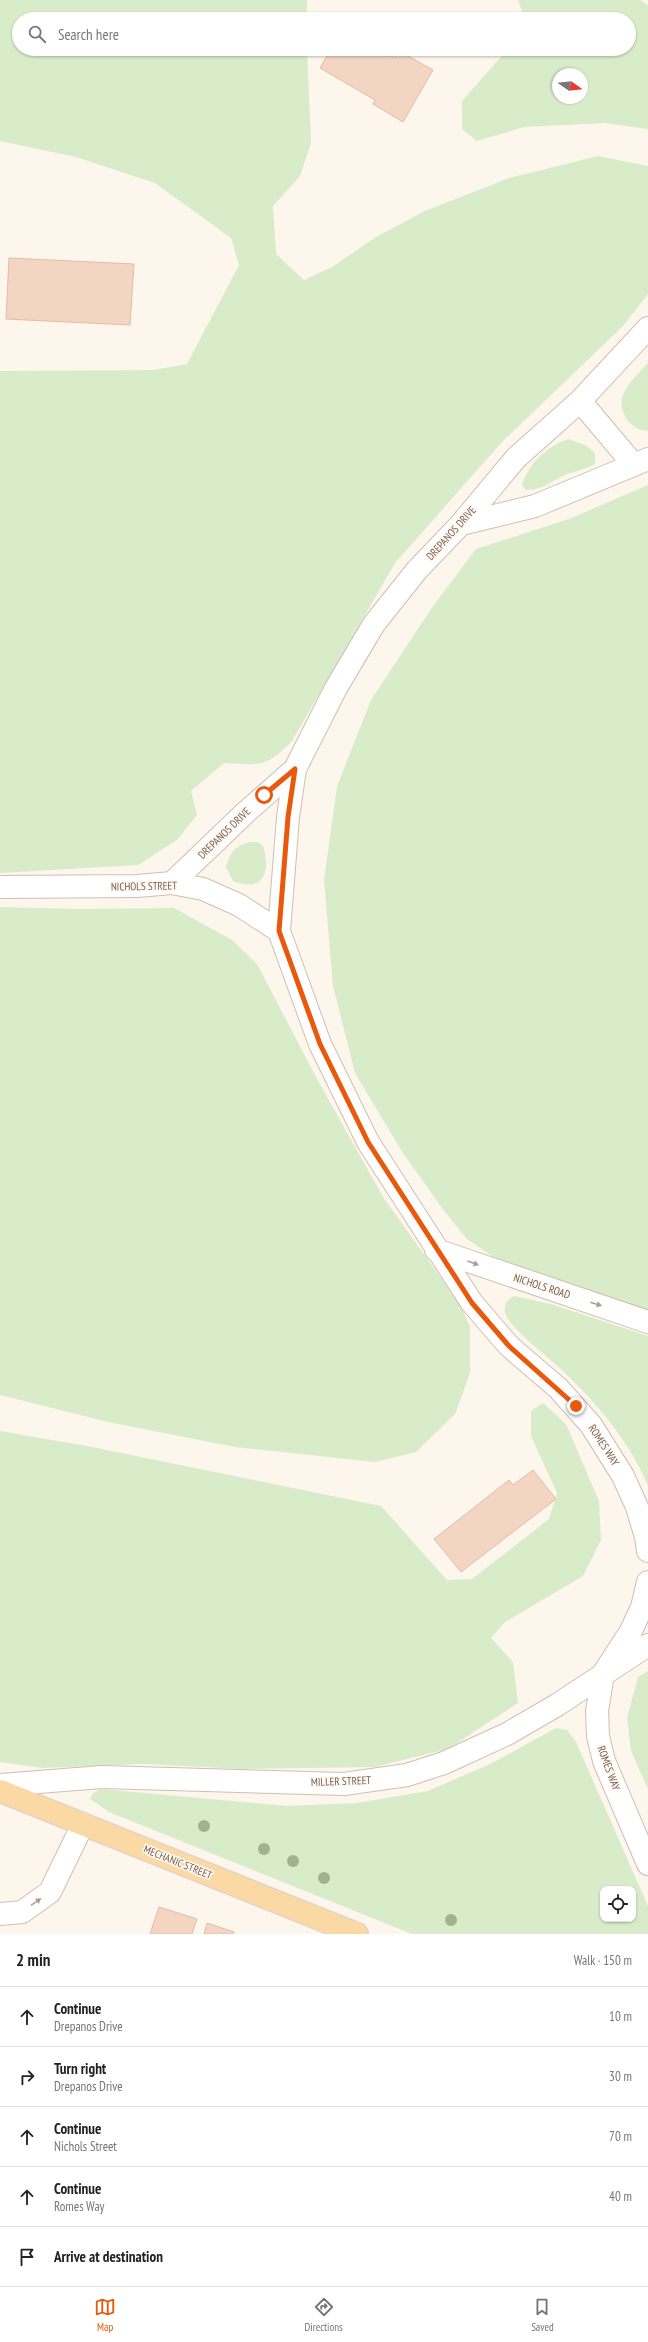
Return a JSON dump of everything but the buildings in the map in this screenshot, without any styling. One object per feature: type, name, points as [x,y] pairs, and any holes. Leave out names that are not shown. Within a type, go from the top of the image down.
[{"type":"main road","name":"MECHANIC STREET","points":[[0,1791],[357,1934]]},
{"type":"street","name":"DREPANOS DRIVE","points":[[279,931],[288,817],[295,769],[336,688],[374,624],[417,570],[461,524],[516,458],[580,401],[648,328]]},
{"type":"street","points":[[461,524],[536,506],[641,462],[580,401]]},
{"type":"street","name":"DREPANOS DRIVE","points":[[172,883],[245,813],[295,769]]},
{"type":"street","name":"NICHOLS STREET","points":[[0,887],[130,886],[172,883],[203,889],[239,905],[279,931]]},
{"type":"street","points":[[279,931],[320,1044],[339,1084],[368,1142],[436,1250]]},
{"type":"street","name":"NICHOLS ROAD","points":[[436,1250],[648,1322]]},
{"type":"street","name":"ROMES WAY","points":[[436,1250],[472,1303],[497,1333],[558,1388],[592,1425],[623,1476],[637,1507],[646,1537],[648,1551]]},
{"type":"street","name":"ROMES WAY","points":[[648,1582],[642,1607],[631,1631],[603,1674],[597,1710],[599,1742],[604,1761],[648,1864]]},
{"type":"street","name":"MILLER STREET","points":[[0,1785],[102,1776],[344,1784],[407,1775],[444,1763],[507,1734],[557,1705],[648,1645]]},
{"type":"street","points":[[0,1914],[22,1912],[50,1892],[83,1824]]},
{"type":"green space","points":[[0,0],[307,0],[307,12],[12,12],[12,56],[307,56],[311,143],[300,176],[273,206],[276,254],[304,280],[332,267],[376,237],[425,211],[509,178],[598,156],[648,166],[648,294],[623,326],[501,443],[395,563],[292,741],[275,756],[262,763],[224,763],[191,791],[197,815],[177,840],[138,865],[0,873],[0,371],[153,370],[187,364],[239,265],[231,238],[155,183],[76,157],[0,141]]},
{"type":"green space","points":[[518,0],[640,0],[648,5],[648,129],[605,123],[524,127],[477,141],[462,129],[462,101],[502,56],[636,56],[636,12],[522,12]]},
{"type":"green space","points":[[648,363],[648,431],[645,431],[635,427],[629,422],[624,414],[622,398],[630,383]]},
{"type":"green space","points":[[569,439],[587,446],[595,453],[595,464],[585,469],[562,476],[537,489],[526,490],[522,485],[534,463],[546,451]]},
{"type":"green space","points":[[648,485],[648,1312],[495,1258],[467,1239],[442,1208],[403,1153],[355,1073],[333,986],[324,880],[337,786],[371,700],[431,609],[476,549],[569,519]]},
{"type":"green space","points":[[251,842],[258,842],[263,846],[266,864],[263,878],[252,884],[244,884],[233,881],[226,867],[229,857],[238,847]]},
{"type":"green space","points":[[0,907],[77,909],[174,908],[232,940],[257,964],[316,1077],[383,1197],[459,1303],[470,1326],[470,1373],[455,1414],[416,1452],[375,1462],[235,1447],[108,1422],[0,1395]]},
{"type":"green space","points":[[514,1296],[551,1304],[648,1336],[648,1486],[633,1456],[615,1428],[570,1378],[522,1335],[508,1319],[505,1313],[505,1304]]},
{"type":"green space","points":[[543,1403],[566,1424],[599,1501],[601,1540],[583,1576],[505,1622],[491,1638],[513,1662],[518,1703],[448,1749],[374,1767],[242,1769],[143,1764],[43,1768],[0,1762],[0,1431],[92,1447],[381,1506],[447,1580],[472,1579],[549,1519],[557,1493],[531,1436],[531,1411]]},
{"type":"green space","points":[[648,1671],[648,1789],[631,1751],[627,1718],[638,1677]]},
{"type":"green space","points":[[556,1728],[567,1730],[576,1742],[648,1906],[648,1934],[412,1934],[109,1812],[90,1799],[93,1793],[101,1789],[286,1806],[357,1803],[428,1791],[492,1763]]},
{"type":"route","points":[[264,795],[295,769],[288,817],[279,931],[296,973],[320,1044],[368,1142],[436,1250],[472,1303],[509,1346],[558,1388],[576,1406]]}]
